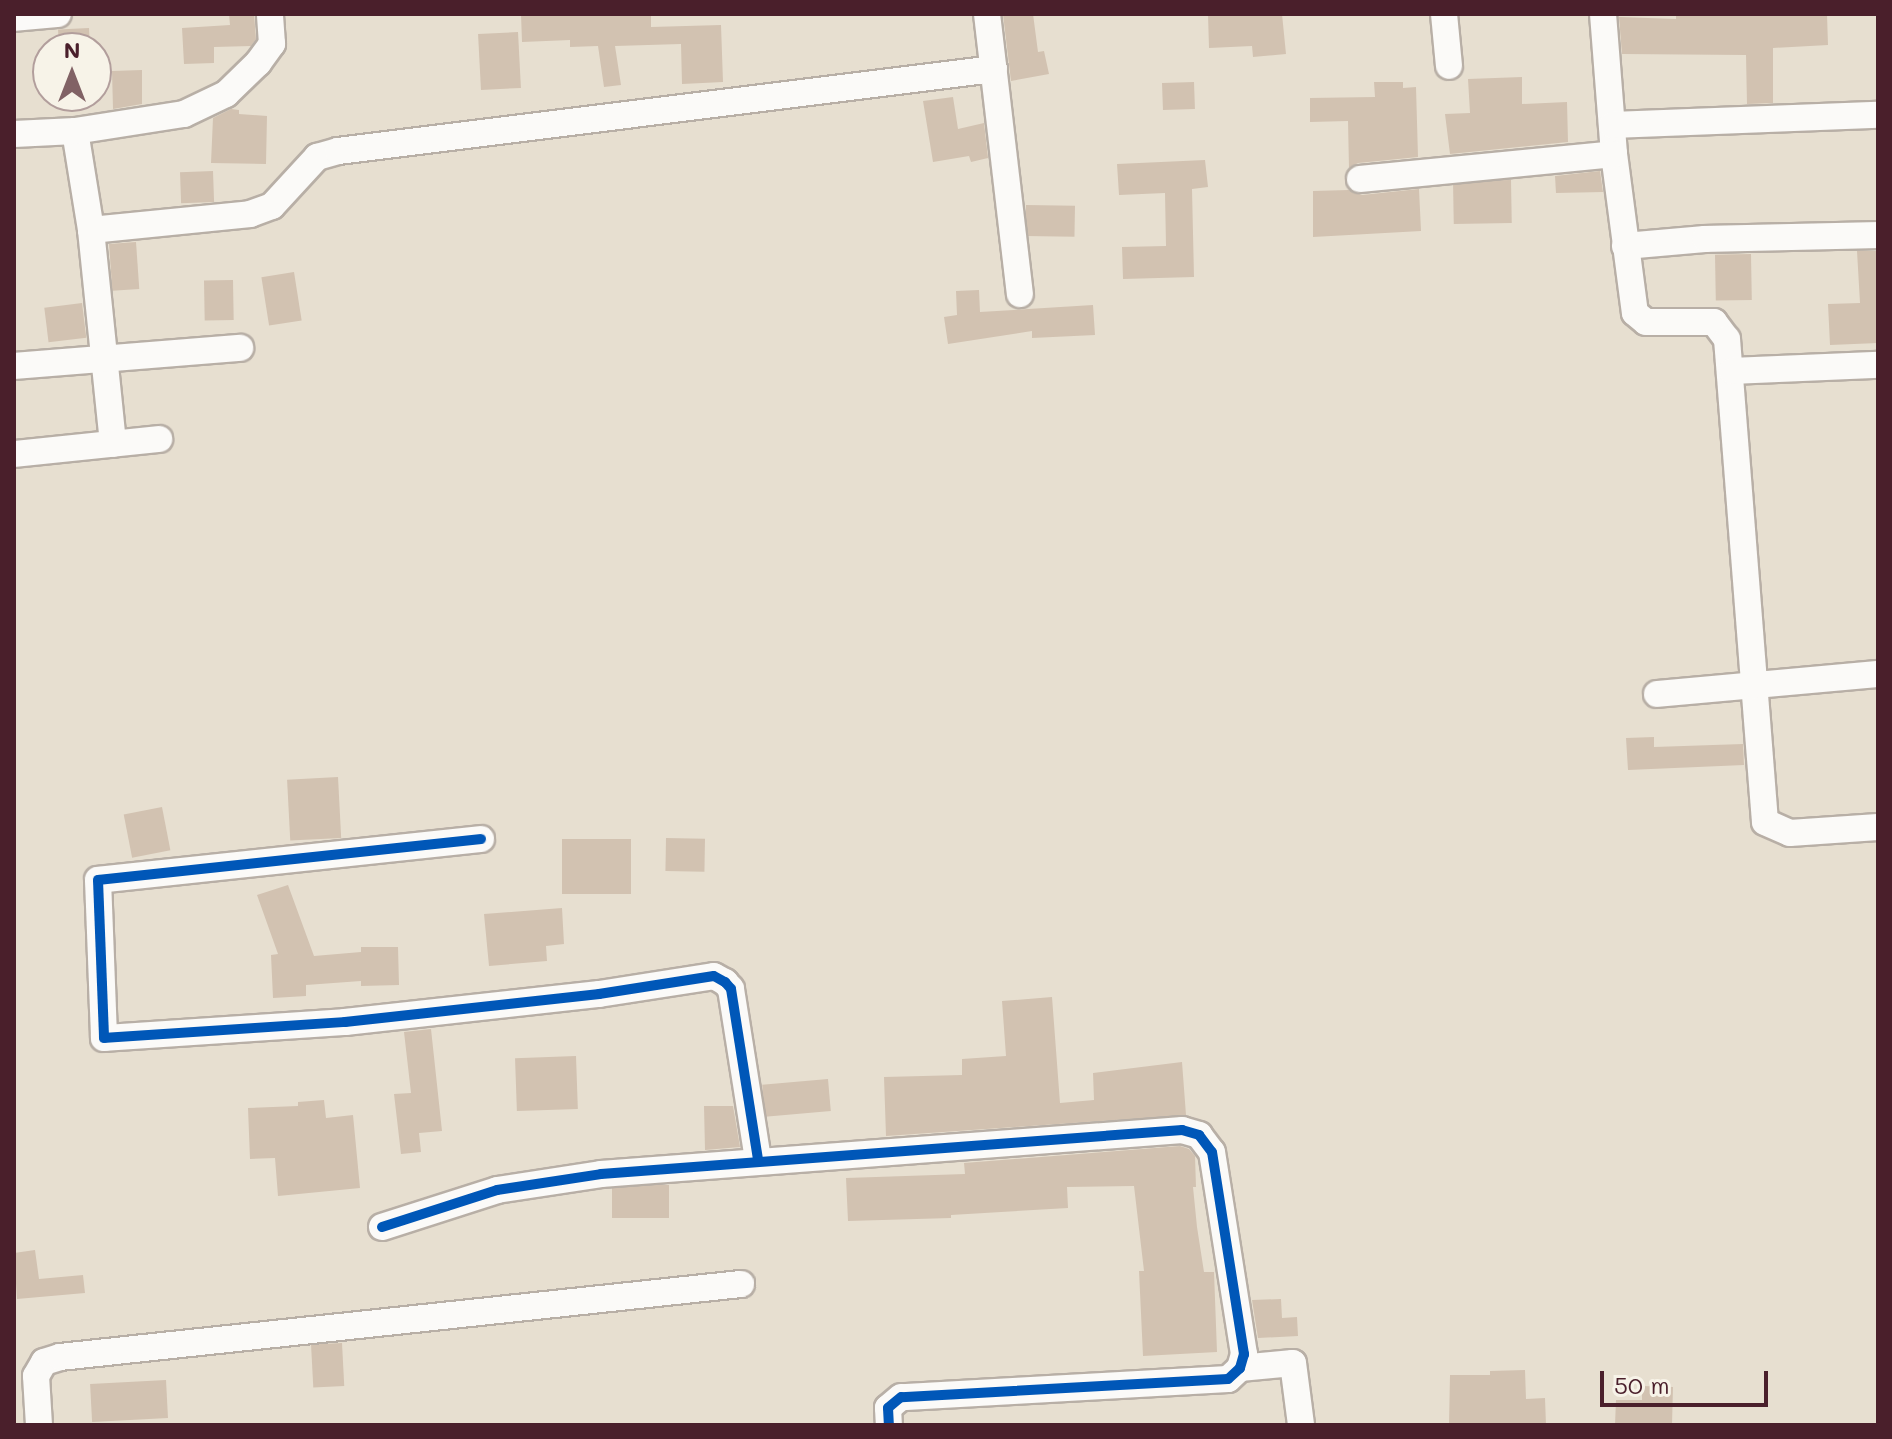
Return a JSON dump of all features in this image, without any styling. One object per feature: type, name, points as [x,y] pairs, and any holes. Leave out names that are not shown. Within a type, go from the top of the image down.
[{"type":"street","points":[[14,18],[58,14]]},
{"type":"street","points":[[14,134],[75,131],[184,114],[226,94],[272,44],[270,14]]},
{"type":"street","points":[[987,14],[1020,294]]},
{"type":"street","points":[[1444,14],[1449,66]]},
{"type":"street","points":[[1603,14],[1614,154],[1635,313],[1639,319],[1657,323],[1714,322],[1727,339],[1732,371],[1765,822],[1790,833],[1878,827]]},
{"type":"street","points":[[91,230],[250,214],[272,206],[317,157],[338,151],[994,69]]},
{"type":"street","points":[[1612,125],[1878,115]]},
{"type":"street","points":[[75,131],[91,230],[113,444]]},
{"type":"street","points":[[1360,179],[1614,154]]},
{"type":"street","points":[[1625,246],[1705,239],[1878,235]]},
{"type":"street","points":[[14,366],[103,356],[240,348]]},
{"type":"street","points":[[1732,371],[1878,365]]},
{"type":"street","points":[[14,454],[159,439]]},
{"type":"street","points":[[1657,694],[1878,674]]},
{"type":"street","points":[[481,839],[98,880],[104,1038],[345,1022],[599,994],[714,976],[731,989],[758,1160]]},
{"type":"street","points":[[382,1227],[497,1190],[601,1174],[1182,1130],[1199,1135],[1212,1152],[1244,1354],[1240,1368],[1228,1379],[901,1397],[888,1408],[889,1425]]},
{"type":"street","points":[[39,1425],[36,1376],[44,1362],[60,1357],[741,1284]]},
{"type":"street","points":[[1240,1368],[1293,1363],[1301,1425]]},
{"type":"building","points":[[229,14],[254,14],[256,39],[251,46],[214,47],[214,63],[184,64],[182,28],[230,25]]},
{"type":"building","points":[[521,14],[651,14],[651,27],[721,25],[723,82],[682,84],[681,44],[615,46],[621,85],[604,87],[598,46],[570,47],[570,40],[522,42]]},
{"type":"building","points":[[1003,14],[1033,14],[1038,52],[1044,51],[1049,74],[1011,81]]},
{"type":"building","points":[[1208,14],[1282,14],[1286,54],[1253,57],[1252,46],[1209,48]]},
{"type":"building","points":[[1676,14],[1827,14],[1828,45],[1773,48],[1773,103],[1747,104],[1746,55],[1622,54],[1619,17],[1676,19]]},
{"type":"building","points":[[89,28],[89,32],[58,32],[58,30]]},
{"type":"building","points":[[518,32],[521,88],[481,90],[478,34]]},
{"type":"building","points":[[142,70],[142,104],[113,109],[112,71]]},
{"type":"building","points":[[1522,77],[1522,104],[1567,102],[1568,142],[1450,154],[1445,114],[1470,113],[1468,79]]},
{"type":"building","points":[[1194,82],[1195,109],[1163,110],[1162,83]]},
{"type":"building","points":[[1374,82],[1403,82],[1403,88],[1416,87],[1418,157],[1358,163],[1349,168],[1348,121],[1310,122],[1310,98],[1375,97]]},
{"type":"building","points":[[953,97],[958,129],[984,123],[988,158],[971,162],[969,156],[933,162],[923,101]]},
{"type":"building","points":[[231,109],[239,110],[239,114],[267,116],[266,164],[211,163],[213,118]]},
{"type":"building","points":[[1205,160],[1208,187],[1192,189],[1194,277],[1123,279],[1122,247],[1166,246],[1165,193],[1119,195],[1117,164]]},
{"type":"building","points":[[213,171],[214,202],[181,203],[180,172]]},
{"type":"building","points":[[1600,171],[1603,192],[1556,193],[1555,176]]},
{"type":"building","points":[[1511,180],[1512,223],[1454,224],[1453,181]]},
{"type":"building","points":[[1419,189],[1421,231],[1313,237],[1313,191],[1349,190],[1362,195]]},
{"type":"building","points":[[1026,205],[1075,206],[1074,237],[1025,236]]},
{"type":"building","points":[[136,242],[139,289],[112,291],[109,244]]},
{"type":"building","points":[[1857,251],[1878,251],[1878,343],[1830,345],[1828,304],[1860,303]]},
{"type":"building","points":[[1751,254],[1752,300],[1716,301],[1715,255]]},
{"type":"building","points":[[294,272],[302,320],[269,326],[261,277]]},
{"type":"building","points":[[233,280],[234,320],[205,321],[204,281]]},
{"type":"building","points":[[979,290],[980,312],[1093,305],[1095,335],[1032,338],[1032,331],[948,344],[944,317],[957,315],[956,291]]},
{"type":"building","points":[[82,303],[86,338],[49,342],[44,308]]},
{"type":"building","points":[[1654,737],[1654,747],[1743,744],[1744,765],[1628,770],[1626,738]]},
{"type":"building","points":[[338,777],[341,838],[290,841],[287,780]]},
{"type":"building","points":[[162,807],[170,850],[132,858],[124,814]]},
{"type":"building","points":[[666,838],[705,839],[704,872],[665,871]]},
{"type":"building","points":[[562,839],[631,839],[631,894],[562,894]]},
{"type":"building","points":[[288,885],[314,956],[361,952],[361,947],[398,947],[399,985],[361,986],[361,981],[306,985],[306,996],[273,998],[271,955],[278,954],[257,895]]},
{"type":"building","points":[[562,908],[564,944],[546,946],[547,961],[489,966],[484,914]]},
{"type":"building","points":[[1052,997],[1060,1103],[1094,1100],[1093,1073],[1182,1062],[1186,1115],[886,1136],[884,1077],[962,1075],[962,1059],[1006,1056],[1002,1001]]},
{"type":"building","points":[[431,1029],[442,1131],[419,1133],[421,1152],[401,1154],[394,1094],[411,1093],[404,1032]]},
{"type":"building","points":[[576,1056],[578,1109],[517,1111],[515,1058]]},
{"type":"building","points":[[828,1079],[831,1111],[765,1117],[762,1085]]},
{"type":"building","points":[[324,1100],[326,1118],[353,1115],[360,1188],[278,1196],[275,1158],[250,1159],[248,1108],[298,1106],[298,1102]]},
{"type":"building","points":[[704,1106],[733,1106],[740,1147],[705,1150]]},
{"type":"building","points":[[1180,1146],[1189,1149],[1195,1156],[1196,1187],[1193,1187],[1204,1272],[1214,1272],[1217,1352],[1143,1356],[1139,1271],[1144,1271],[1134,1186],[1067,1187],[1068,1208],[951,1215],[951,1218],[848,1221],[846,1178],[965,1174],[964,1163]]},
{"type":"building","points":[[612,1185],[669,1185],[669,1218],[612,1218]]},
{"type":"building","points":[[35,1250],[39,1279],[83,1275],[85,1293],[17,1299],[14,1253]]},
{"type":"building","points":[[1281,1299],[1282,1318],[1297,1317],[1298,1336],[1258,1338],[1252,1300]]},
{"type":"building","points":[[342,1343],[344,1386],[313,1388],[311,1345]]},
{"type":"building","points":[[1525,1370],[1526,1399],[1545,1398],[1546,1425],[1449,1425],[1450,1375],[1490,1375],[1490,1371]]},
{"type":"building","points":[[166,1380],[168,1418],[92,1422],[90,1384]]},
{"type":"building","points":[[1642,1386],[1673,1387],[1672,1425],[1615,1425],[1616,1400],[1642,1400]]},
{"type":"cycle path","points":[[481,839],[98,880],[104,1038],[345,1022],[599,994],[714,976],[731,989],[758,1160]]},
{"type":"cycle path","points":[[382,1227],[497,1190],[601,1174],[1182,1130],[1199,1135],[1212,1152],[1244,1354],[1240,1368],[1228,1379],[901,1397],[888,1408],[889,1425]]}]
